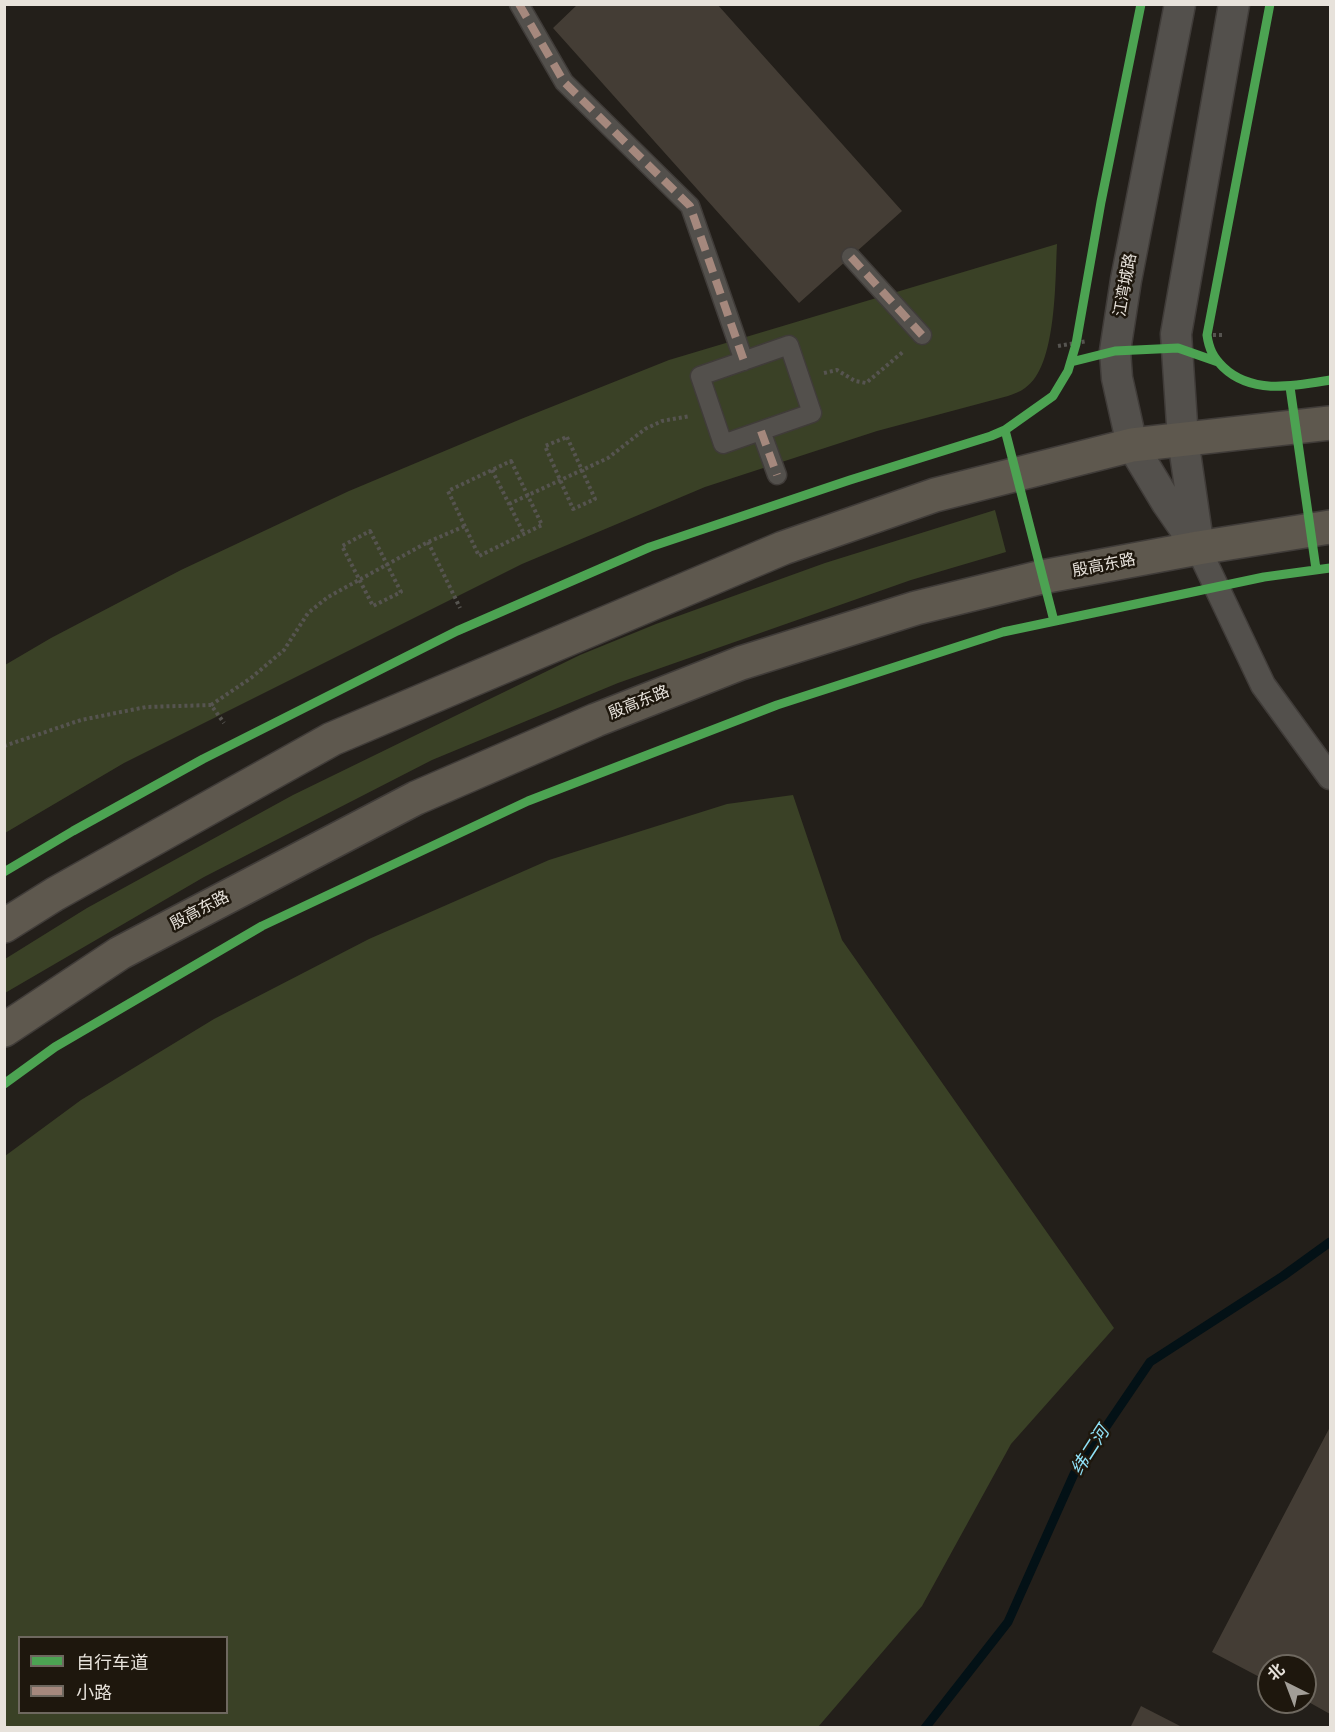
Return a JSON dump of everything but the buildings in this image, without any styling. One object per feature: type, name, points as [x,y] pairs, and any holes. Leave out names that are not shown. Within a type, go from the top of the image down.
[{"type":"main road","points":[[4,927],[55,894],[332,739],[783,548],[935,495],[1132,446],[1330,423]]},
{"type":"main road","name":"殷高东路","points":[[4,1030],[120,954],[416,798],[607,716],[741,663],[916,608],[1042,577],[1330,526]]},
{"type":"street","points":[[519,4],[564,82],[690,206],[744,361]]},
{"type":"street","name":"江湾城路","points":[[1180,4],[1126,280],[1115,351],[1117,378],[1132,446],[1198,548],[1263,685],[1330,777]]},
{"type":"street","name":"江湾城路","points":[[1198,548],[1183,439],[1176,334],[1234,4]]},
{"type":"street","points":[[851,257],[922,335]]},
{"type":"street","points":[[789,345],[801,380],[812,413],[723,444],[700,376],[789,345]]},
{"type":"street","points":[[761,431],[777,475]]},
{"type":"path","points":[[1208,342],[1209,324]]},
{"type":"path","points":[[1073,353],[1078,332]]},
{"type":"path","points":[[801,380],[837,370],[855,381],[866,383],[922,335]]},
{"type":"path","points":[[509,504],[608,458],[645,429],[662,421],[711,409]]},
{"type":"path","points":[[567,437],[582,471],[595,499],[573,509],[545,446],[567,437]]},
{"type":"path","points":[[511,461],[528,496],[542,525],[479,556],[448,492],[511,461]]},
{"type":"path","points":[[492,470],[524,534]]},
{"type":"path","points":[[4,746],[81,720],[146,707],[211,705],[251,678],[284,650],[308,613],[328,597],[428,542],[465,526]]},
{"type":"path","points":[[370,531],[387,564],[401,592],[373,606],[342,546],[370,531]]},
{"type":"path","points":[[428,542],[460,608]]},
{"type":"path","points":[[211,705],[224,723]]},
{"type":"green space","points":[[1057,244],[1049,343],[1035,377],[1021,391],[877,431],[705,487],[522,564],[124,763],[5,833],[5,665],[51,638],[181,570],[349,491],[669,360]]},
{"type":"green space","points":[[995,510],[1006,552],[911,580],[618,683],[432,760],[204,877],[5,993],[5,959],[87,908],[293,795],[580,655],[656,624],[825,563]]},
{"type":"green space","points":[[793,795],[842,940],[1114,1328],[1011,1444],[922,1606],[818,1727],[5,1727],[5,1156],[81,1100],[214,1019],[369,939],[549,860],[727,804]]},
{"type":"waterway","name":"纬二河","points":[[925,1728],[1008,1622],[1074,1474],[1150,1362],[1283,1276],[1330,1242]]},
{"type":"marked path","points":[[519,4],[564,82],[690,206],[744,361]]},
{"type":"marked path","points":[[851,257],[922,335]]},
{"type":"marked path","points":[[761,431],[777,475]]},
{"type":"cycle path","points":[[4,872],[203,759],[457,631],[650,547],[850,480],[991,436],[1005,430],[1053,396],[1068,371],[1076,344],[1101,202],[1141,4]]},
{"type":"cycle path","points":[[1270,4],[1207,335],[1212,353],[1223,367],[1234,376],[1247,382],[1288,386],[1330,380]]},
{"type":"cycle path","points":[[1071,362],[1115,351],[1178,348],[1218,362]]},
{"type":"cycle path","points":[[1290,387],[1316,569]]},
{"type":"cycle path","points":[[1005,430],[1054,621]]},
{"type":"cycle path","points":[[4,1084],[55,1047],[262,926],[528,801],[777,705],[1003,632],[1264,577],[1330,568]]}]
